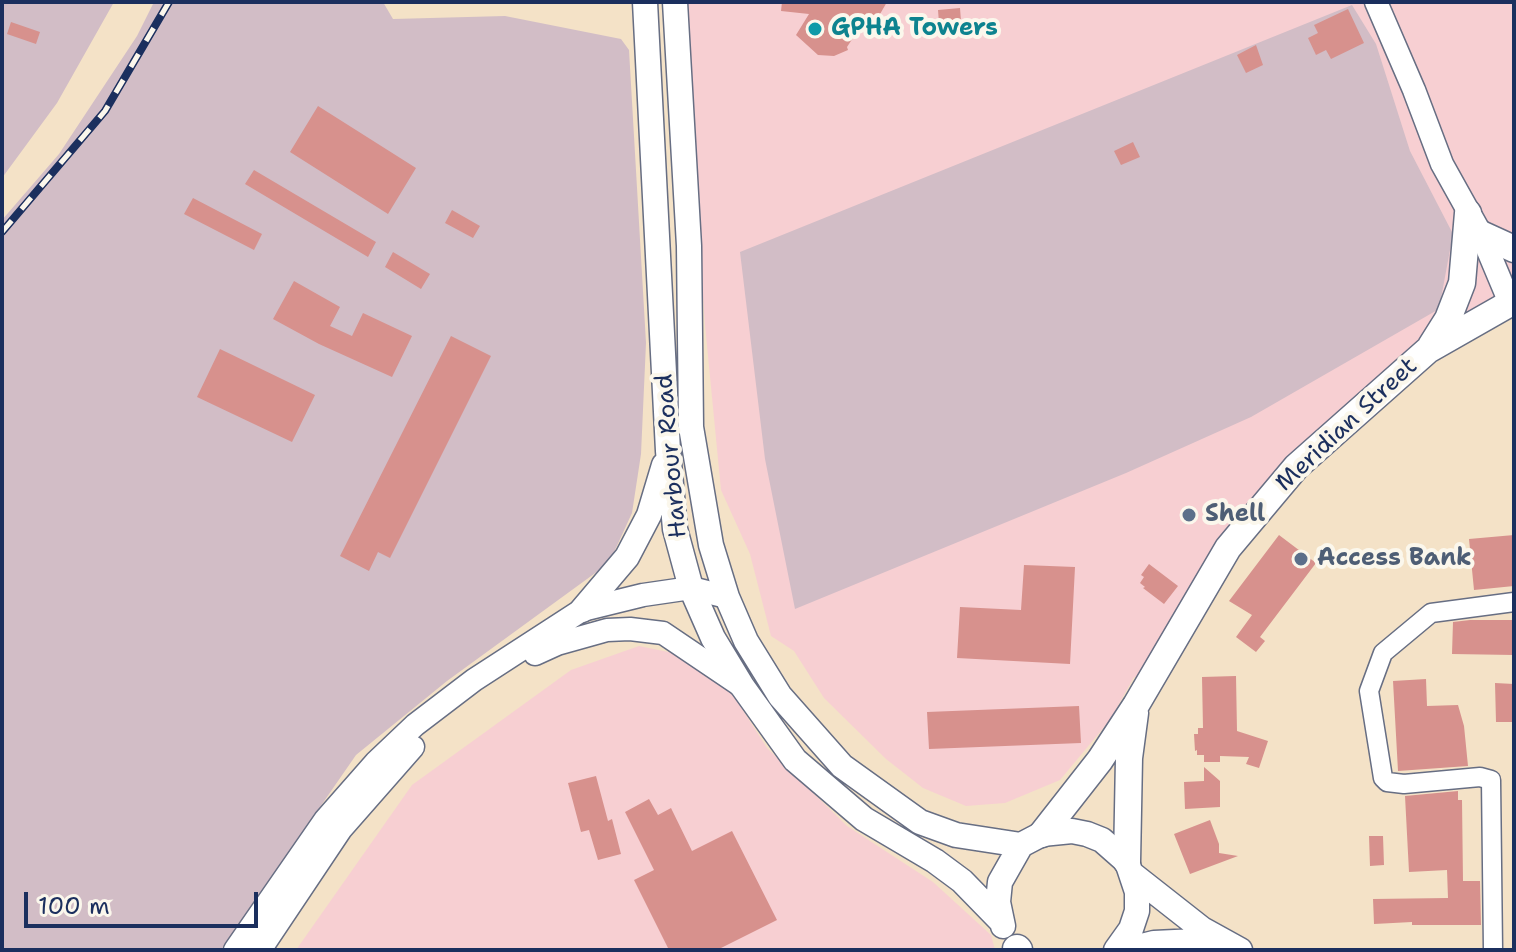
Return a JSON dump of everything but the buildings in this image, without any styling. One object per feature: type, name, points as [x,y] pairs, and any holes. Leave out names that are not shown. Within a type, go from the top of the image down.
[{"type":"main road","name":"Harbour Road","points":[[645,2],[668,451],[675,529],[691,588],[713,638],[742,686],[795,760],[864,819],[935,861],[962,881],[1001,921]]},
{"type":"main road","name":"Harbour Road","points":[[675,2],[689,246],[691,427],[711,545],[727,597],[746,641],[780,696],[842,766],[920,822],[956,835],[1031,840],[1072,831],[1102,840],[1129,868],[1202,929],[1238,950]]},
{"type":"main road","points":[[1428,350],[1448,319],[1462,283],[1474,224],[1514,249]]},
{"type":"main road","name":"Meridian Street","points":[[1031,840],[1100,760],[1228,548],[1296,467],[1428,350],[1512,302]]},
{"type":"main road","points":[[582,610],[627,557],[649,515],[668,451]]},
{"type":"main road","name":"Meridian Street","points":[[1129,868],[1129,758],[1136,705]]},
{"type":"main road","points":[[1018,950],[1001,921],[998,902],[1000,882],[1031,840]]},
{"type":"main road","points":[[1116,950],[1131,929],[1137,911],[1137,892],[1129,868]]},
{"type":"main road","points":[[1126,950],[1154,943],[1196,941],[1238,950]]},
{"type":"street","points":[[1376,2],[1442,164],[1512,302]]},
{"type":"street","points":[[235,950],[325,820],[376,762],[415,725],[474,680],[582,610],[643,595],[691,588],[727,597]]},
{"type":"street","points":[[1493,950],[1491,780],[1480,777],[1404,784],[1387,782],[1383,778],[1369,691],[1383,653],[1431,613],[1514,602]]},
{"type":"street","points":[[260,950],[341,829],[386,774],[422,737],[476,690],[516,664],[586,634],[630,629],[663,633],[742,686]]},
{"type":"shaded area","points":[[2,2],[114,2],[57,103],[2,178]]},
{"type":"shaded area","points":[[154,2],[383,2],[393,19],[505,16],[621,39],[629,50],[646,343],[641,454],[632,513],[609,563],[447,681],[356,755],[221,950],[2,950],[2,220],[59,154],[137,36]]},
{"type":"shaded area","points":[[682,2],[1514,2],[1514,307],[1427,359],[1249,528],[1152,686],[1134,677],[1110,720],[1060,780],[1005,803],[966,806],[923,788],[886,759],[824,698],[794,651],[771,636],[750,554],[721,490],[705,325]]},
{"type":"shaded area","points":[[1352,5],[1376,44],[1410,151],[1453,234],[1439,309],[1251,417],[1126,473],[795,609],[765,459],[740,252]]},
{"type":"shaded area","points":[[639,646],[683,655],[723,679],[767,748],[847,826],[933,882],[991,935],[995,950],[296,950],[412,785],[571,670]]},
{"type":"railway","points":[[2,232],[105,111],[169,2]]},
{"type":"place","name":"GPHA Towers","points":[[815,29]]},
{"type":"place","name":"Shell","points":[[1189,515]]},
{"type":"place","name":"Access Bank","points":[[1301,559]]}]
